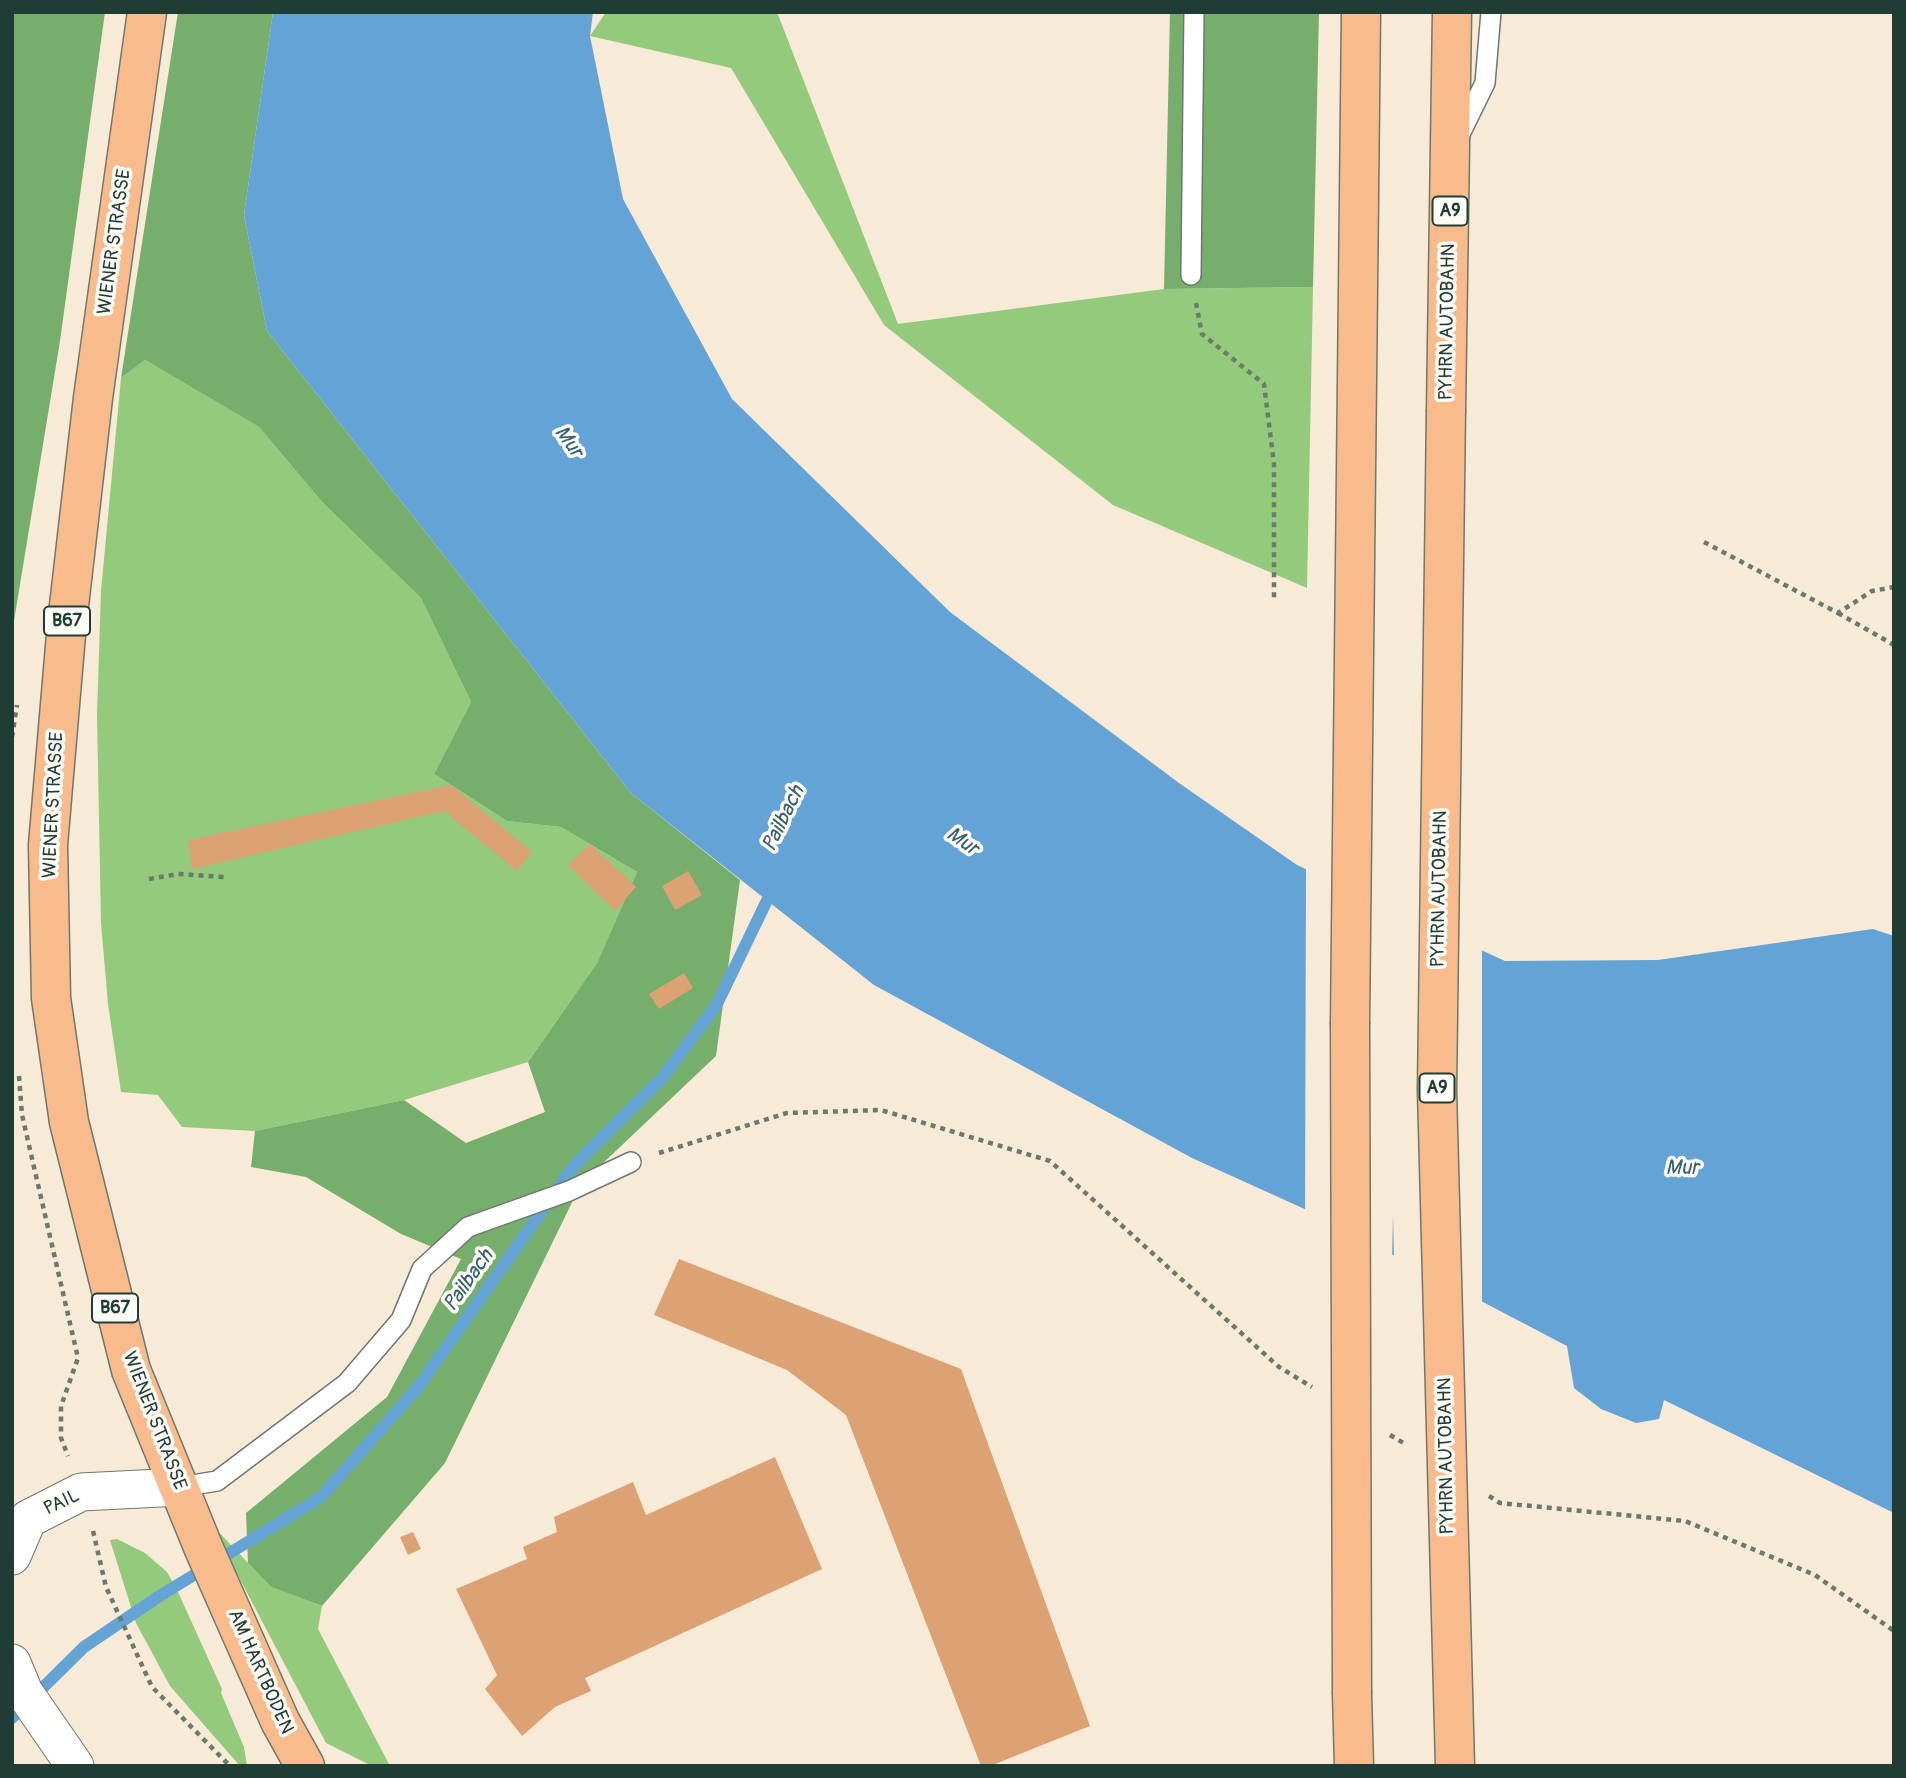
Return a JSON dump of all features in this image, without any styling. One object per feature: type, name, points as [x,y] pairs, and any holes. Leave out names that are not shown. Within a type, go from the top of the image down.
[{"type":"main road","name":"WIENER STRASSE","points":[[147,12],[93,398],[67,623],[48,845],[51,998],[69,1122],[131,1370],[211,1563]]},
{"type":"main road","points":[[1354,1766],[1349,1147],[1361,12]]},
{"type":"main road","name":"PYHRN AUTOBAHN","points":[[1452,12],[1437,1090],[1455,1766]]},
{"type":"main road","name":"AM HARTBODEN","points":[[211,1563],[280,1721],[305,1766]]},
{"type":"street","name":"PAIL","points":[[12,1556],[28,1519],[81,1492],[180,1487]]},
{"type":"street","points":[[12,1663],[24,1692],[71,1761]]},
{"type":"lane","points":[[1191,275],[1194,12]]},
{"type":"lane","points":[[1451,151],[1485,83],[1491,12]]},
{"type":"lane","points":[[180,1487],[217,1481],[348,1382],[401,1320],[422,1269],[468,1227],[569,1191],[631,1162]]},
{"type":"path","points":[[1191,275],[1202,334],[1264,384],[1273,464],[1274,597]]},
{"type":"path","points":[[1704,542],[1894,645]]},
{"type":"path","points":[[1838,613],[1872,591],[1894,587]]},
{"type":"path","points":[[149,879],[178,874],[224,877]]},
{"type":"path","points":[[18,1063],[22,1115],[78,1358],[61,1406],[61,1437]]},
{"type":"path","points":[[631,1162],[787,1113],[881,1110],[945,1129]]},
{"type":"path","points":[[93,1531],[111,1597],[152,1687],[230,1766]]},
{"type":"green space","points":[[12,12],[105,12],[60,341],[12,633]]},
{"type":"green space","points":[[178,12],[273,12],[244,215],[267,331],[631,793],[740,880],[716,1056],[581,1184],[445,1463],[322,1606],[271,1587],[248,1563],[246,1513],[387,1397],[461,1259],[401,1234],[306,1177],[251,1167],[255,1131],[404,1100],[466,1143],[545,1112],[528,1062],[597,963],[637,872],[561,827],[507,821],[434,774],[471,702],[421,598],[322,502],[259,427],[145,360],[121,378]]},
{"type":"green space","points":[[606,12],[777,12],[898,324],[1164,289],[1313,287],[1307,588],[1113,505],[884,325],[731,68],[590,36]]},
{"type":"green space","points":[[1170,12],[1319,12],[1313,287],[1164,289]]},
{"type":"green space","points":[[145,360],[259,427],[322,502],[421,598],[471,702],[434,774],[507,821],[561,827],[637,872],[597,963],[528,1062],[404,1100],[255,1131],[182,1127],[158,1095],[121,1092],[108,1004],[101,923],[97,715],[101,591],[121,378]]},
{"type":"green space","points":[[211,1524],[271,1587],[322,1606],[318,1629],[390,1766],[372,1766],[326,1743]]},
{"type":"green space","points":[[117,1539],[145,1553],[167,1572],[222,1689],[221,1693],[244,1747],[247,1766],[240,1766],[170,1686],[136,1623],[110,1540]]},
{"type":"water","name":"Mur","points":[[273,12],[593,12],[590,36],[623,199],[732,399],[950,612],[1179,783],[1297,865],[1505,961],[1658,960],[1873,929],[1894,936],[1894,1513],[1664,1400],[1659,1419],[1636,1423],[1601,1409],[1574,1388],[1567,1346],[1309,1211],[1192,1158],[874,985],[631,793],[267,331],[244,215]]},
{"type":"pier","points":[[1306,866],[1482,947],[1482,1306],[1394,1260],[1393,1215],[1392,1259],[1305,1213]]},
{"type":"building","points":[[451,785],[532,852],[517,871],[444,811],[192,869],[188,840]]},
{"type":"building","points":[[590,844],[636,887],[615,911],[568,865]]},
{"type":"building","points":[[688,871],[702,895],[675,910],[662,886]]},
{"type":"building","points":[[684,973],[693,988],[659,1009],[649,994]]},
{"type":"building","points":[[679,1259],[961,1369],[1090,1726],[990,1766],[981,1766],[846,1415],[787,1370],[654,1315]]},
{"type":"building","points":[[775,1457],[822,1569],[585,1678],[591,1691],[555,1707],[522,1736],[485,1689],[497,1675],[456,1589],[527,1559],[523,1547],[557,1532],[554,1517],[633,1482],[646,1515]]},
{"type":"building","points":[[413,1532],[421,1549],[408,1555],[400,1537]]},
{"type":"waterway","name":"Pailbach","points":[[12,1718],[84,1647],[158,1597],[321,1497],[419,1386],[572,1168],[663,1077],[717,1004],[773,888]]}]
